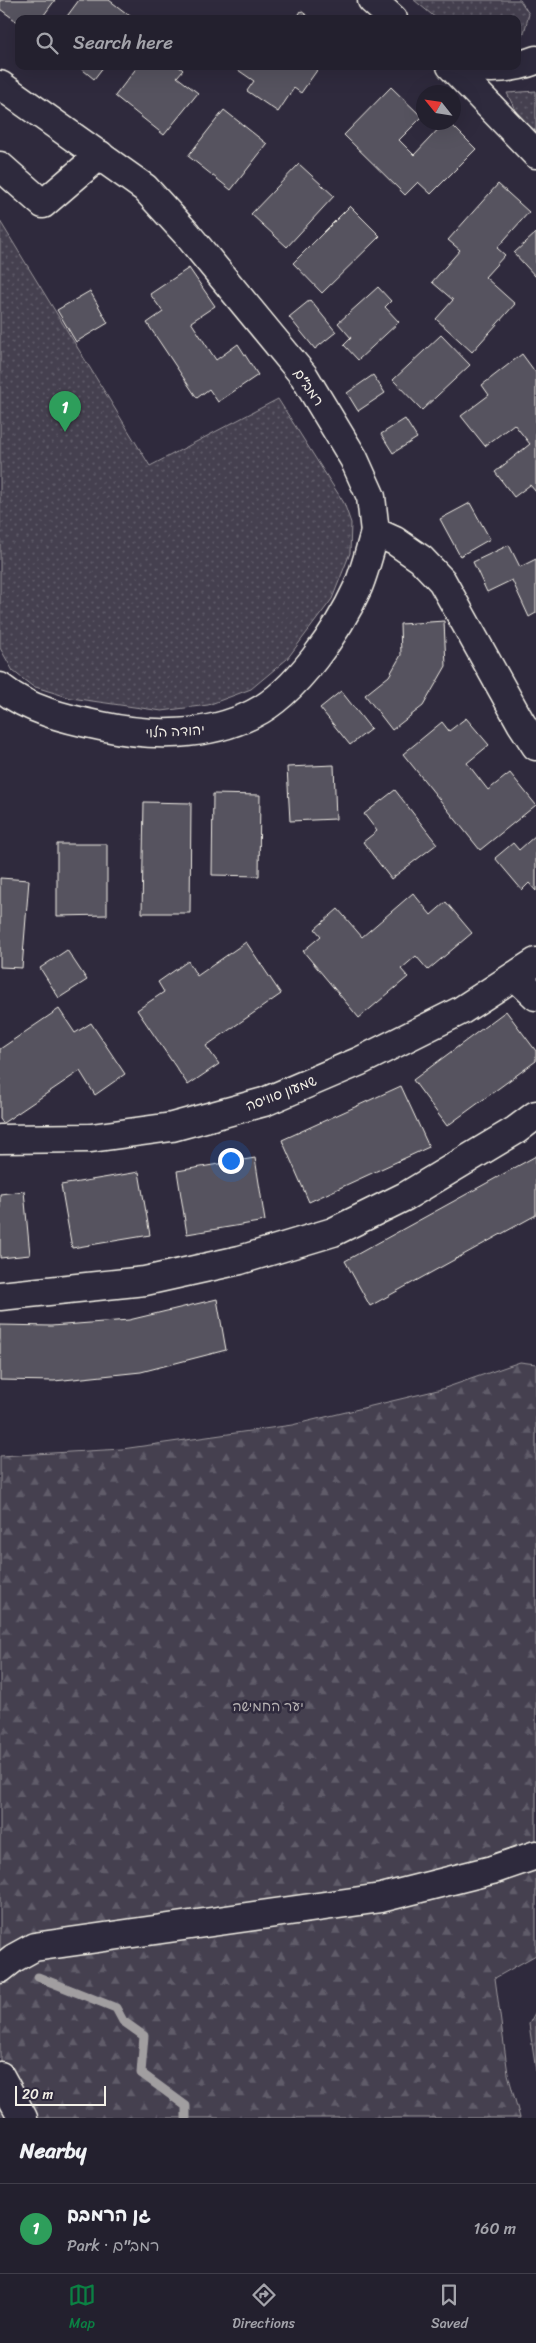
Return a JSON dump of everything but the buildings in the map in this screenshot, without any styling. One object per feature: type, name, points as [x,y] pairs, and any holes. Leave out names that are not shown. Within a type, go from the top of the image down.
[{"type":"street","points":[[372,0],[389,15]]},
{"type":"street","points":[[521,65],[536,60]]},
{"type":"street","points":[[455,70],[536,154]]},
{"type":"street","name":"רמב\"ם","points":[[0,85],[100,155],[151,194],[187,234],[304,376],[354,459],[370,497],[375,532]]},
{"type":"street","points":[[0,166],[43,204],[100,155]]},
{"type":"street","points":[[375,532],[395,541],[421,559],[442,581],[521,723],[536,746]]},
{"type":"street","name":"יהודה הלוי","points":[[0,687],[13,697],[65,718],[132,733],[206,731],[254,714],[292,686],[322,647],[358,586],[375,532]]},
{"type":"street","points":[[525,969],[536,996]]},
{"type":"street","name":"שמעון סוויסה","points":[[0,1139],[90,1138],[172,1126],[264,1102],[360,1061],[462,1010],[525,969]]},
{"type":"street","points":[[0,1296],[145,1281],[240,1260],[333,1232],[406,1196],[516,1130],[536,1115]]},
{"type":"street","points":[[0,1969],[34,1946],[381,1898],[492,1870],[536,1855]]},
{"type":"street","points":[[0,2076],[23,2118]]},
{"type":"green space","points":[[414,0],[520,0],[529,14],[524,33],[521,35],[521,15],[432,15]]},
{"type":"green space","points":[[536,91],[536,131],[518,116],[507,93]]},
{"type":"green space","points":[[0,221],[150,466],[278,399],[344,503],[351,523],[350,553],[332,599],[287,659],[251,689],[208,705],[162,711],[71,698],[32,686],[13,671],[0,648]]},
{"type":"green space","name":"יער החמישה","points":[[520,1362],[536,1364],[536,1955],[495,1978],[508,2074],[520,2118],[0,2118],[0,1456],[122,1449],[292,1425],[442,1389]]},
{"type":"green space","points":[[536,2011],[536,2071],[529,2024]]},
{"type":"waterway","points":[[38,1977],[116,2008],[123,2021],[144,2036],[141,2073],[186,2106],[186,2118]]},
{"type":"place","name":"גן הרמבם","points":[[65,432]]}]
